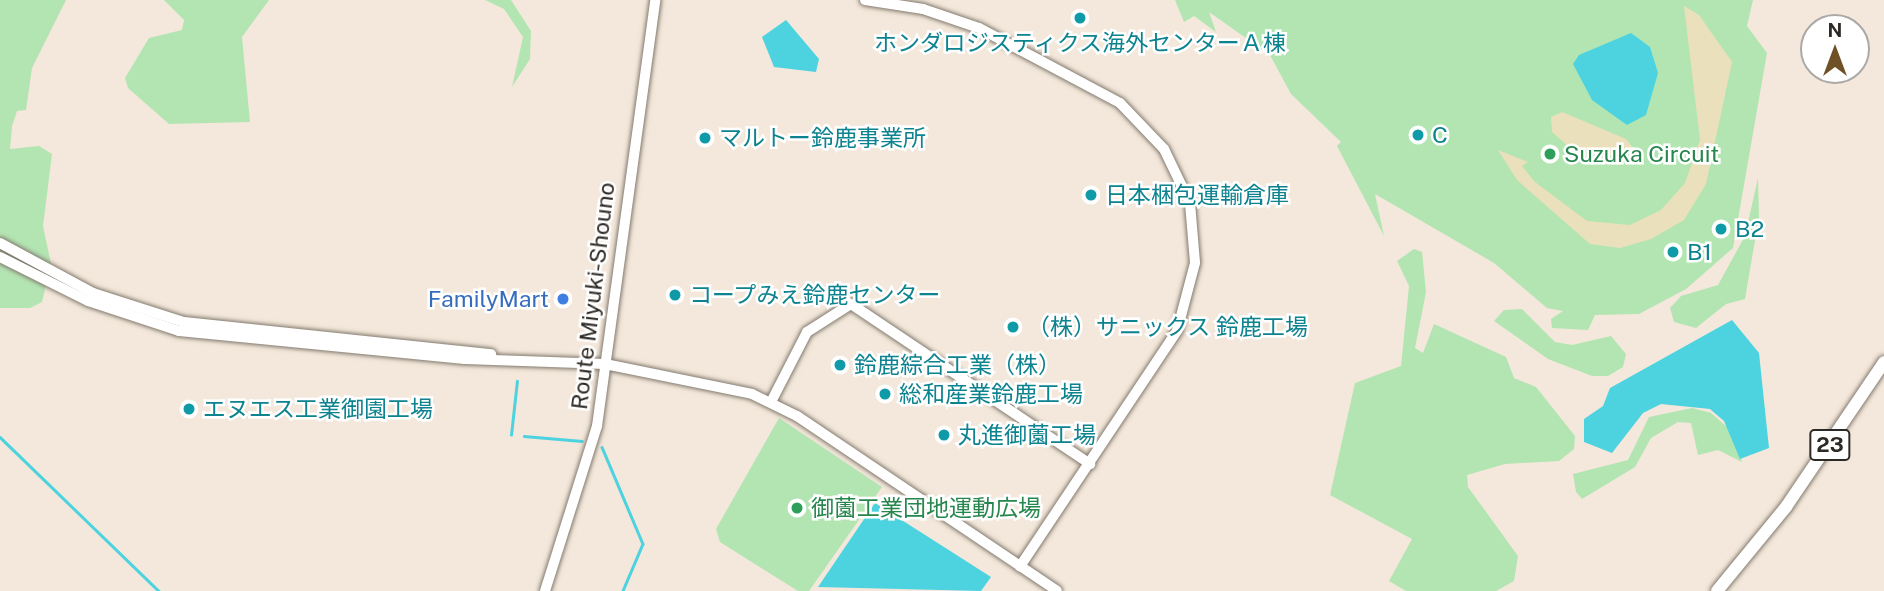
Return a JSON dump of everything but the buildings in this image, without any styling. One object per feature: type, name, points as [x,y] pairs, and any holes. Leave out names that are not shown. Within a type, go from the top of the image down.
[{"type":"highway","name":"23","points":[[1717,591],[1786,507],[1884,362]]},
{"type":"main road","name":"Route Miyuki-Shouno","points":[[545,591],[587,466],[605,364],[655,0]]},
{"type":"street","points":[[865,0],[951,16],[1082,81],[1145,125],[1178,172],[1195,238],[1184,316],[1090,464],[1020,566]]},
{"type":"street","points":[[0,243],[93,293],[184,322],[526,360]]},
{"type":"street","points":[[0,257],[88,301],[179,331],[526,360],[605,364],[702,380],[771,402],[1057,591]]},
{"type":"street","points":[[771,402],[807,332],[851,304],[1090,464]]},
{"type":"green space","points":[[0,0],[66,0],[32,68],[26,110],[17,111],[12,126],[10,149],[39,146],[52,154],[43,226],[51,264],[42,302],[30,308],[0,308]]},
{"type":"green space","points":[[164,0],[269,0],[242,37],[250,122],[169,124],[128,88],[125,78],[149,38],[182,30],[184,20]]},
{"type":"green space","points":[[485,0],[511,0],[531,31],[530,59],[512,87],[523,37],[504,9]]},
{"type":"green space","name":"Suzuka Circuit","points":[[1175,0],[1753,0],[1747,26],[1767,53],[1733,248],[1686,289],[1639,314],[1595,315],[1588,330],[1552,328],[1551,319],[1563,311],[1547,308],[1494,263],[1375,194],[1384,236],[1337,146],[1341,142],[1291,94],[1270,55],[1209,12],[1216,32],[1194,16],[1184,22]]},
{"type":"green space","points":[[1758,178],[1759,217],[1745,299],[1726,304],[1696,328],[1674,322],[1670,308],[1681,296],[1718,285],[1745,236]]},
{"type":"green space","points":[[1414,249],[1422,252],[1426,292],[1415,348],[1423,353],[1434,324],[1506,357],[1514,378],[1536,387],[1575,436],[1574,449],[1559,461],[1505,464],[1467,475],[1468,487],[1518,556],[1514,581],[1496,591],[1406,591],[1389,581],[1412,539],[1330,495],[1355,383],[1401,366],[1409,286],[1397,261]]},
{"type":"green space","points":[[1522,309],[1555,342],[1572,345],[1611,336],[1626,354],[1623,367],[1608,376],[1592,376],[1548,359],[1494,321],[1504,310]]},
{"type":"green space","points":[[1692,408],[1711,413],[1734,433],[1742,462],[1718,450],[1698,455],[1691,423],[1678,422],[1651,438],[1635,467],[1582,499],[1576,492],[1573,474],[1628,460],[1649,417]]},
{"type":"green space","name":"御薗工業団地運動広場","points":[[779,418],[882,487],[809,591],[798,591],[720,542],[716,529]]},
{"type":"sand","points":[[1684,6],[1699,15],[1732,62],[1706,184],[1684,220],[1651,239],[1620,248],[1590,244],[1517,180],[1498,150],[1528,162],[1522,166],[1535,182],[1587,221],[1630,225],[1661,210],[1685,183],[1700,140]]},
{"type":"sand","points":[[1562,112],[1626,139],[1634,149],[1620,157],[1570,148],[1552,132],[1551,117]]},
{"type":"water","points":[[786,20],[819,59],[816,72],[774,67],[762,37]]},
{"type":"water","points":[[1631,33],[1650,47],[1658,73],[1646,115],[1627,125],[1592,100],[1573,64],[1579,55]]},
{"type":"water","points":[[1732,320],[1759,353],[1769,448],[1740,459],[1724,421],[1710,409],[1661,404],[1643,413],[1612,453],[1584,442],[1584,419],[1603,406],[1610,388]]},
{"type":"water","points":[[875,503],[991,577],[981,591],[818,587]]},
{"type":"waterway","points":[[511,435],[517,381]]},
{"type":"waterway","points":[[524,436],[582,441]]},
{"type":"waterway","points":[[0,437],[159,591]]},
{"type":"waterway","points":[[602,447],[643,544],[623,591]]},
{"type":"place","name":"ホンダロジスティクス海外センターＡ棟","points":[[1080,18]]},
{"type":"place","name":"C","points":[[1418,135]]},
{"type":"place","name":"マルトー鈴鹿事業所","points":[[705,138]]},
{"type":"place","name":"Suzuka Circuit","points":[[1550,154]]},
{"type":"place","name":"日本梱包運輸倉庫","points":[[1091,195]]},
{"type":"place","name":"B2","points":[[1721,229]]},
{"type":"place","name":"B1","points":[[1673,252]]},
{"type":"place","name":"コープみえ鈴鹿センター","points":[[675,295]]},
{"type":"place","name":"FamilyMart","points":[[563,299]]},
{"type":"place","name":"（株）サニックス 鈴鹿工場","points":[[1013,327]]},
{"type":"place","name":"鈴鹿綜合工業（株）","points":[[840,365]]},
{"type":"place","name":"総和産業鈴鹿工場","points":[[885,394]]},
{"type":"place","name":"エヌエス工業御園工場","points":[[189,409]]},
{"type":"place","name":"丸進御薗工場","points":[[944,435]]},
{"type":"place","name":"御薗工業団地運動広場","points":[[797,508]]}]
